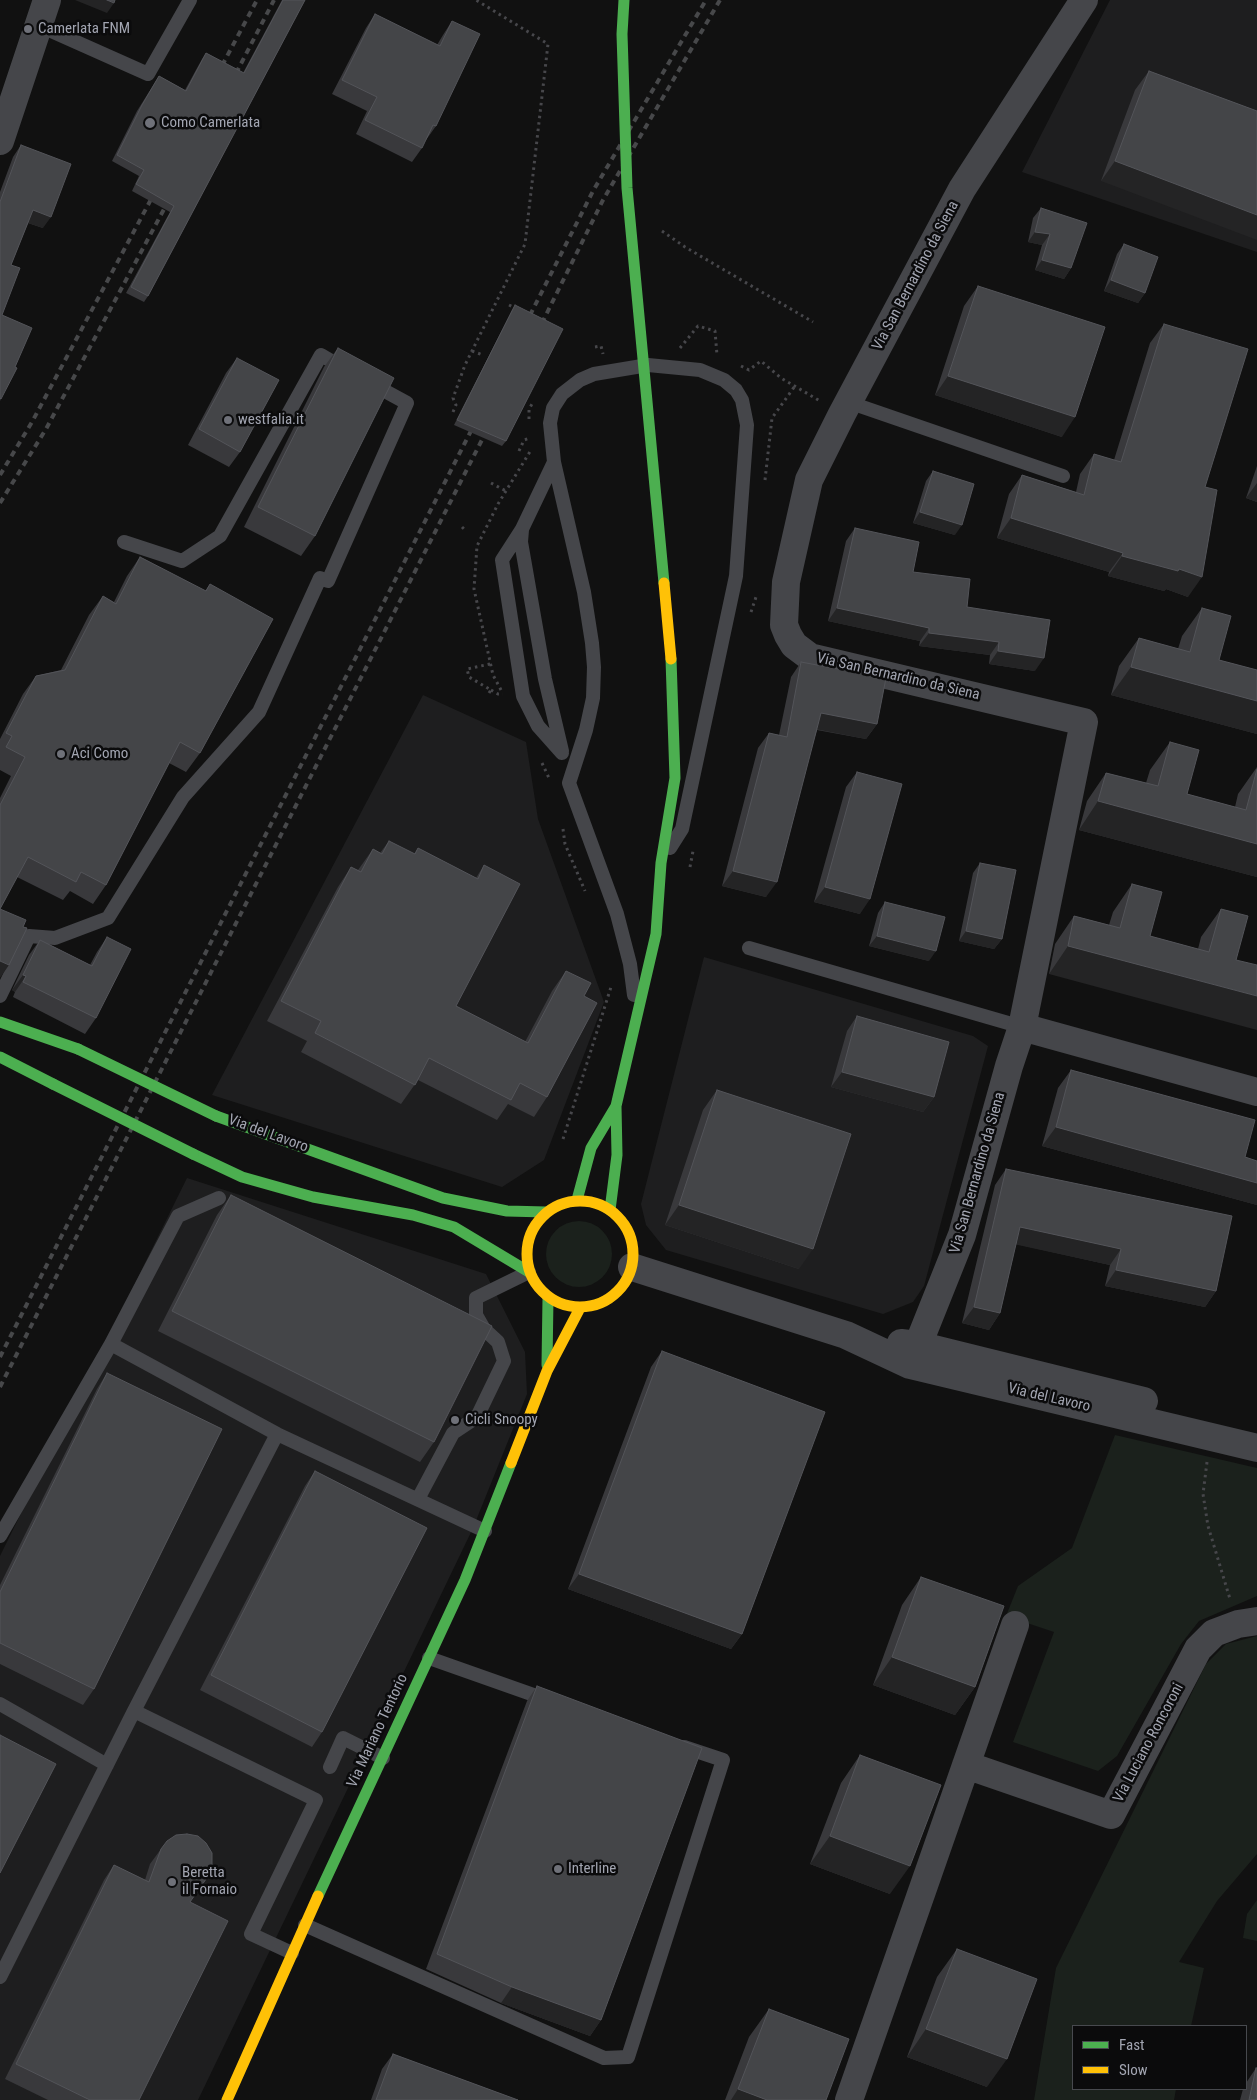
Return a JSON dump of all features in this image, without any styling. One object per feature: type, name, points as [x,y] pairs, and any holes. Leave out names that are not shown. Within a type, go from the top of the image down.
[{"type":"main road","points":[[610,1210],[617,1155],[616,1106],[656,934],[661,863],[675,778],[672,660],[627,188],[622,43],[624,0]]},
{"type":"main road","name":"Via del Lavoro","points":[[0,1022],[78,1049],[216,1116],[443,1198],[507,1211],[546,1212]]},
{"type":"main road","points":[[0,1057],[242,1177],[313,1197],[413,1215],[454,1226],[529,1272]]},
{"type":"main road","points":[[576,1200],[592,1148],[616,1106]]},
{"type":"main road","points":[[576,1200],[594,1202],[610,1210],[622,1221],[630,1235],[634,1251],[632,1267],[625,1283],[613,1296],[597,1305],[580,1308],[563,1305],[548,1298],[537,1286],[529,1272],[526,1255],[528,1239],[534,1225],[546,1212],[560,1204],[576,1200]]},
{"type":"main road","points":[[547,1371],[548,1298]]},
{"type":"main road","points":[[547,1371],[580,1308]]},
{"type":"main road","name":"Via Mariano Tentorio","points":[[227,2100],[292,1953],[466,1580],[547,1371]]},
{"type":"street","points":[[0,141],[47,0]]},
{"type":"street","name":"Via San Bernardino da Siena","points":[[918,1345],[962,1236],[1009,1066],[1022,1027],[1084,722],[810,657],[794,645],[784,625],[786,582],[809,480],[837,403],[962,190],[1084,0]]},
{"type":"street","points":[[1022,1027],[1257,1092]]},
{"type":"street","name":"Via del Lavoro","points":[[632,1267],[846,1335],[910,1365],[1257,1448]]},
{"type":"street","name":"Via del Lavoro","points":[[846,1335],[918,1345],[1257,1428]]},
{"type":"street","name":"Via Luciano Roncoroni","points":[[966,1765],[1111,1814],[1198,1649],[1214,1634],[1247,1622]]},
{"type":"street","points":[[849,2100],[1016,1625]]},
{"type":"lane","points":[[38,26],[148,74],[190,0]]},
{"type":"lane","points":[[0,996],[29,936],[55,938],[108,918],[183,798],[259,712],[320,578],[328,581],[407,403],[320,355],[220,536],[182,561],[124,542]]},
{"type":"lane","points":[[569,783],[586,730],[593,698],[594,667],[584,592],[554,462],[550,424],[553,408],[562,394],[580,380],[594,374],[648,364],[700,370],[724,380],[736,390],[742,400],[747,425],[736,576],[682,829],[661,863]]},
{"type":"lane","points":[[837,403],[1064,476]]},
{"type":"lane","points":[[554,462],[522,529],[502,560],[523,696],[538,726],[562,753]]},
{"type":"lane","points":[[522,529],[521,542],[543,669],[569,783],[617,914],[630,964],[634,988],[634,1026]]},
{"type":"lane","points":[[749,948],[1022,1027]]},
{"type":"lane","points":[[0,1536],[110,1344],[178,1216],[218,1198]]},
{"type":"lane","points":[[418,1499],[453,1433],[477,1417],[504,1361],[498,1342],[484,1329],[476,1315],[476,1298],[529,1272]]},
{"type":"lane","points":[[110,1344],[277,1434],[418,1499],[473,1528],[485,1531]]},
{"type":"lane","points":[[0,1977],[134,1711],[277,1434]]},
{"type":"lane","points":[[429,1658],[562,1705]]},
{"type":"lane","points":[[0,1704],[107,1765]]},
{"type":"lane","points":[[134,1711],[316,1800],[251,1934],[292,1953]]},
{"type":"lane","points":[[330,1767],[343,1738],[383,1758]]},
{"type":"lane","points":[[305,1925],[604,2058],[628,2057],[722,1760],[675,1744]]},
{"type":"path","points":[[453,412],[456,405],[453,398],[464,365],[525,244],[548,44],[476,0]]},
{"type":"path","points":[[662,231],[686,248],[813,322]]},
{"type":"path","points":[[678,352],[698,326],[715,331],[717,355],[725,359]]},
{"type":"path","points":[[595,347],[601,346],[604,356]]},
{"type":"path","points":[[472,351],[482,355]]},
{"type":"path","points":[[733,363],[749,370],[761,361],[795,386],[837,403]]},
{"type":"path","points":[[765,482],[772,418],[795,386]]},
{"type":"path","points":[[519,451],[524,440],[530,438]]},
{"type":"path","points":[[491,483],[506,491]]},
{"type":"path","points":[[462,527],[466,530]]},
{"type":"path","points":[[490,664],[467,669],[469,676],[490,692],[503,694]]},
{"type":"path","points":[[1208,1454],[1202,1494],[1208,1526],[1247,1622]]},
{"type":"shaded area","points":[[1110,0],[1257,0],[1257,252],[1022,172]]},
{"type":"shaded area","points":[[423,695],[526,742],[538,819],[604,1002],[544,1160],[502,1187],[212,1095]]},
{"type":"shaded area","points":[[704,957],[973,1036],[988,1046],[924,1286],[913,1302],[883,1314],[666,1250],[646,1225],[641,1204]]},
{"type":"shaded area","points":[[187,1178],[486,1274],[525,1352],[527,1394],[473,1528],[198,2100],[0,2100],[0,1556]]},
{"type":"shaded area","points":[[579,1221],[592,1224],[602,1231],[609,1241],[612,1254],[609,1267],[602,1277],[592,1284],[579,1287],[566,1284],[556,1277],[549,1267],[546,1254],[549,1241],[556,1231],[566,1224]]},
{"type":"shaded area","points":[[1115,1435],[1257,1468],[1257,1596],[1199,1621],[1181,1644],[1117,1756],[1098,1771],[1013,1742],[1054,1632],[1006,1616],[1018,1586],[1072,1548]]},
{"type":"shaded area","points":[[1257,1636],[1257,1854],[1217,1901],[1179,1962],[1204,1968],[1191,2025],[1072,2025],[1072,2090],[1176,2090],[1174,2100],[1034,2100],[1056,1968],[1206,1664],[1226,1644]]},
{"type":"shaded area","points":[[1257,1900],[1257,1941],[1243,1938],[1247,1914]]},
{"type":"building","points":[[283,0],[305,0],[148,296],[131,287],[174,206],[136,184],[144,170],[117,155],[159,76],[186,91],[206,53],[244,73]]},
{"type":"building","points":[[375,14],[440,46],[452,21],[480,34],[436,126],[433,125],[422,148],[365,120],[377,97],[342,80]]},
{"type":"building","points":[[1149,71],[1257,111],[1257,215],[1115,161]]},
{"type":"building","points":[[21,145],[71,164],[51,217],[33,210],[11,265],[20,268],[2,315],[32,328],[15,367],[17,368],[1,399],[0,202]]},
{"type":"building","points":[[1041,208],[1087,223],[1071,268],[1042,260],[1050,234],[1035,232]]},
{"type":"building","points":[[1124,244],[1158,257],[1145,293],[1111,280]]},
{"type":"building","points":[[978,286],[1105,327],[1075,417],[948,376]]},
{"type":"building","points":[[515,305],[563,329],[506,441],[457,420]]},
{"type":"building","points":[[1164,324],[1248,349],[1205,487],[1217,490],[1202,577],[1179,569],[1178,571],[1122,556],[1123,553],[1011,518],[1022,475],[1084,495],[1094,454],[1121,462]]},
{"type":"building","points":[[338,348],[394,378],[315,536],[258,507]]},
{"type":"building","name":"westfalia.it","points":[[237,358],[279,380],[240,452],[199,429]]},
{"type":"building","points":[[933,471],[974,484],[962,525],[920,512]]},
{"type":"building","points":[[855,528],[919,542],[913,572],[970,579],[967,607],[1050,620],[1044,658],[998,651],[999,642],[929,633],[929,628],[837,608]]},
{"type":"building","points":[[140,557],[206,591],[210,584],[273,619],[200,753],[180,742],[106,885],[81,872],[76,882],[28,857],[0,909],[0,805],[25,757],[6,747],[12,736],[6,733],[36,676],[65,670],[103,596],[116,604]]},
{"type":"building","points":[[1202,608],[1231,616],[1219,660],[1257,670],[1257,701],[1131,667],[1139,638],[1190,652]]},
{"type":"building","points":[[801,662],[886,678],[877,724],[821,713],[777,882],[733,871],[769,733],[787,737]]},
{"type":"building","points":[[1170,742],[1199,750],[1187,794],[1246,810],[1257,769],[1257,844],[1098,801],[1106,773],[1158,786]]},
{"type":"building","points":[[857,772],[902,784],[870,899],[825,887]]},
{"type":"building","points":[[389,841],[415,854],[418,848],[478,879],[484,865],[520,884],[456,1006],[528,1043],[566,971],[591,983],[584,996],[597,1003],[547,1097],[520,1083],[511,1100],[429,1058],[415,1085],[315,1033],[321,1021],[281,1001],[351,867],[361,872],[373,849],[382,854]]},
{"type":"building","points":[[980,863],[1016,870],[1002,939],[966,931]]},
{"type":"building","points":[[1132,884],[1162,892],[1150,936],[1209,952],[1221,909],[1248,916],[1236,960],[1257,965],[1257,996],[1068,946],[1074,916],[1120,928]]},
{"type":"building","points":[[885,902],[945,917],[936,951],[877,936]]},
{"type":"building","points":[[0,909],[26,920],[23,927],[27,928],[9,965],[0,961]]},
{"type":"building","points":[[107,937],[131,949],[96,1018],[23,982],[26,976],[23,975],[40,940],[92,966]]},
{"type":"building","points":[[857,1016],[949,1042],[934,1097],[842,1072]]},
{"type":"building","points":[[1071,1070],[1255,1120],[1245,1157],[1257,1161],[1257,1183],[1056,1127]]},
{"type":"building","points":[[717,1090],[851,1134],[813,1249],[679,1205]]},
{"type":"building","points":[[1006,1169],[1232,1216],[1216,1291],[1116,1270],[1121,1249],[1020,1227],[1000,1313],[974,1307]]},
{"type":"building","points":[[231,1195],[492,1326],[434,1442],[172,1311]]},
{"type":"building","points":[[662,1351],[825,1412],[742,1634],[579,1574]]},
{"type":"building","points":[[107,1373],[222,1429],[94,1689],[0,1643],[0,1592]]},
{"type":"building","points":[[315,1471],[427,1528],[322,1732],[211,1675]]},
{"type":"building","points":[[921,1577],[1004,1606],[975,1687],[892,1657]]},
{"type":"building","name":"Interline","points":[[537,1686],[702,1748],[601,2020],[512,1987],[437,1954]]},
{"type":"building","points":[[0,1735],[56,1764],[0,1873]]},
{"type":"building","points":[[860,1755],[941,1785],[910,1866],[830,1836]]},
{"type":"building","points":[[176,1835],[198,1836],[206,1843],[212,1853],[211,1872],[190,1902],[228,1921],[139,2100],[90,2100],[16,2064],[114,1865],[149,1882],[161,1849],[167,1841]]},
{"type":"building","points":[[957,1949],[1037,1979],[1007,2059],[926,2029]]},
{"type":"building","points":[[769,2009],[849,2039],[826,2100],[767,2100],[738,2089]]},
{"type":"building","points":[[393,2054],[518,2100],[376,2100]]},
{"type":"building","points":[[1256,2068],[1257,2100],[1249,2100]]},
{"type":"railway","points":[[217,75],[257,0]]},
{"type":"railway","points":[[231,83],[274,0]]},
{"type":"railway","points":[[525,325],[593,191],[706,0]]},
{"type":"railway","points":[[537,333],[603,200],[720,0]]},
{"type":"railway","points":[[0,475],[32,422],[156,190]]},
{"type":"railway","points":[[0,503],[46,429],[170,198]]},
{"type":"railway","points":[[0,1357],[476,421]]},
{"type":"railway","points":[[0,1387],[489,426]]},
{"type":"traffic: fast","points":[[624,0],[622,34],[627,188],[664,583]]},
{"type":"traffic: fast","points":[[610,1210],[617,1155],[616,1106],[656,934],[661,863],[675,778],[671,659]]},
{"type":"traffic: fast","points":[[0,1022],[78,1049]]},
{"type":"traffic: fast","points":[[78,1049],[216,1116]]},
{"type":"traffic: fast","points":[[0,1057],[53,1084]]},
{"type":"traffic: fast","points":[[53,1084],[193,1154]]},
{"type":"traffic: fast","points":[[577,1200],[591,1148],[616,1106]]},
{"type":"traffic: fast","points":[[216,1116],[443,1198],[507,1211],[546,1212]]},
{"type":"traffic: fast","points":[[193,1154],[242,1177],[313,1197],[413,1215],[454,1227],[529,1272]]},
{"type":"traffic: fast","points":[[547,1365],[548,1298]]},
{"type":"traffic: fast","points":[[318,1896],[465,1580],[511,1463]]},
{"type":"traffic: slow","points":[[664,583],[671,659]]},
{"type":"traffic: slow","points":[[580,1201],[600,1205],[618,1216],[629,1234],[633,1254],[629,1274],[618,1292],[600,1303],[580,1307],[560,1303],[542,1292],[531,1274],[527,1254],[531,1234],[542,1216],[560,1205],[580,1201]]},
{"type":"traffic: slow","points":[[511,1463],[547,1371],[580,1308]]},
{"type":"traffic: slow","points":[[227,2100],[318,1896]]},
{"type":"place","name":"Camerlata FNM","points":[[28,29]]},
{"type":"place","name":"Como Camerlata","points":[[150,123]]},
{"type":"place","name":"westfalia.it","points":[[228,420]]},
{"type":"place","name":"Aci Como","points":[[61,754]]},
{"type":"place","name":"Cicli Snoopy","points":[[455,1420]]},
{"type":"place","name":"Interline","points":[[558,1869]]},
{"type":"place","name":"Beretta il Fornaio","points":[[172,1882]]}]
